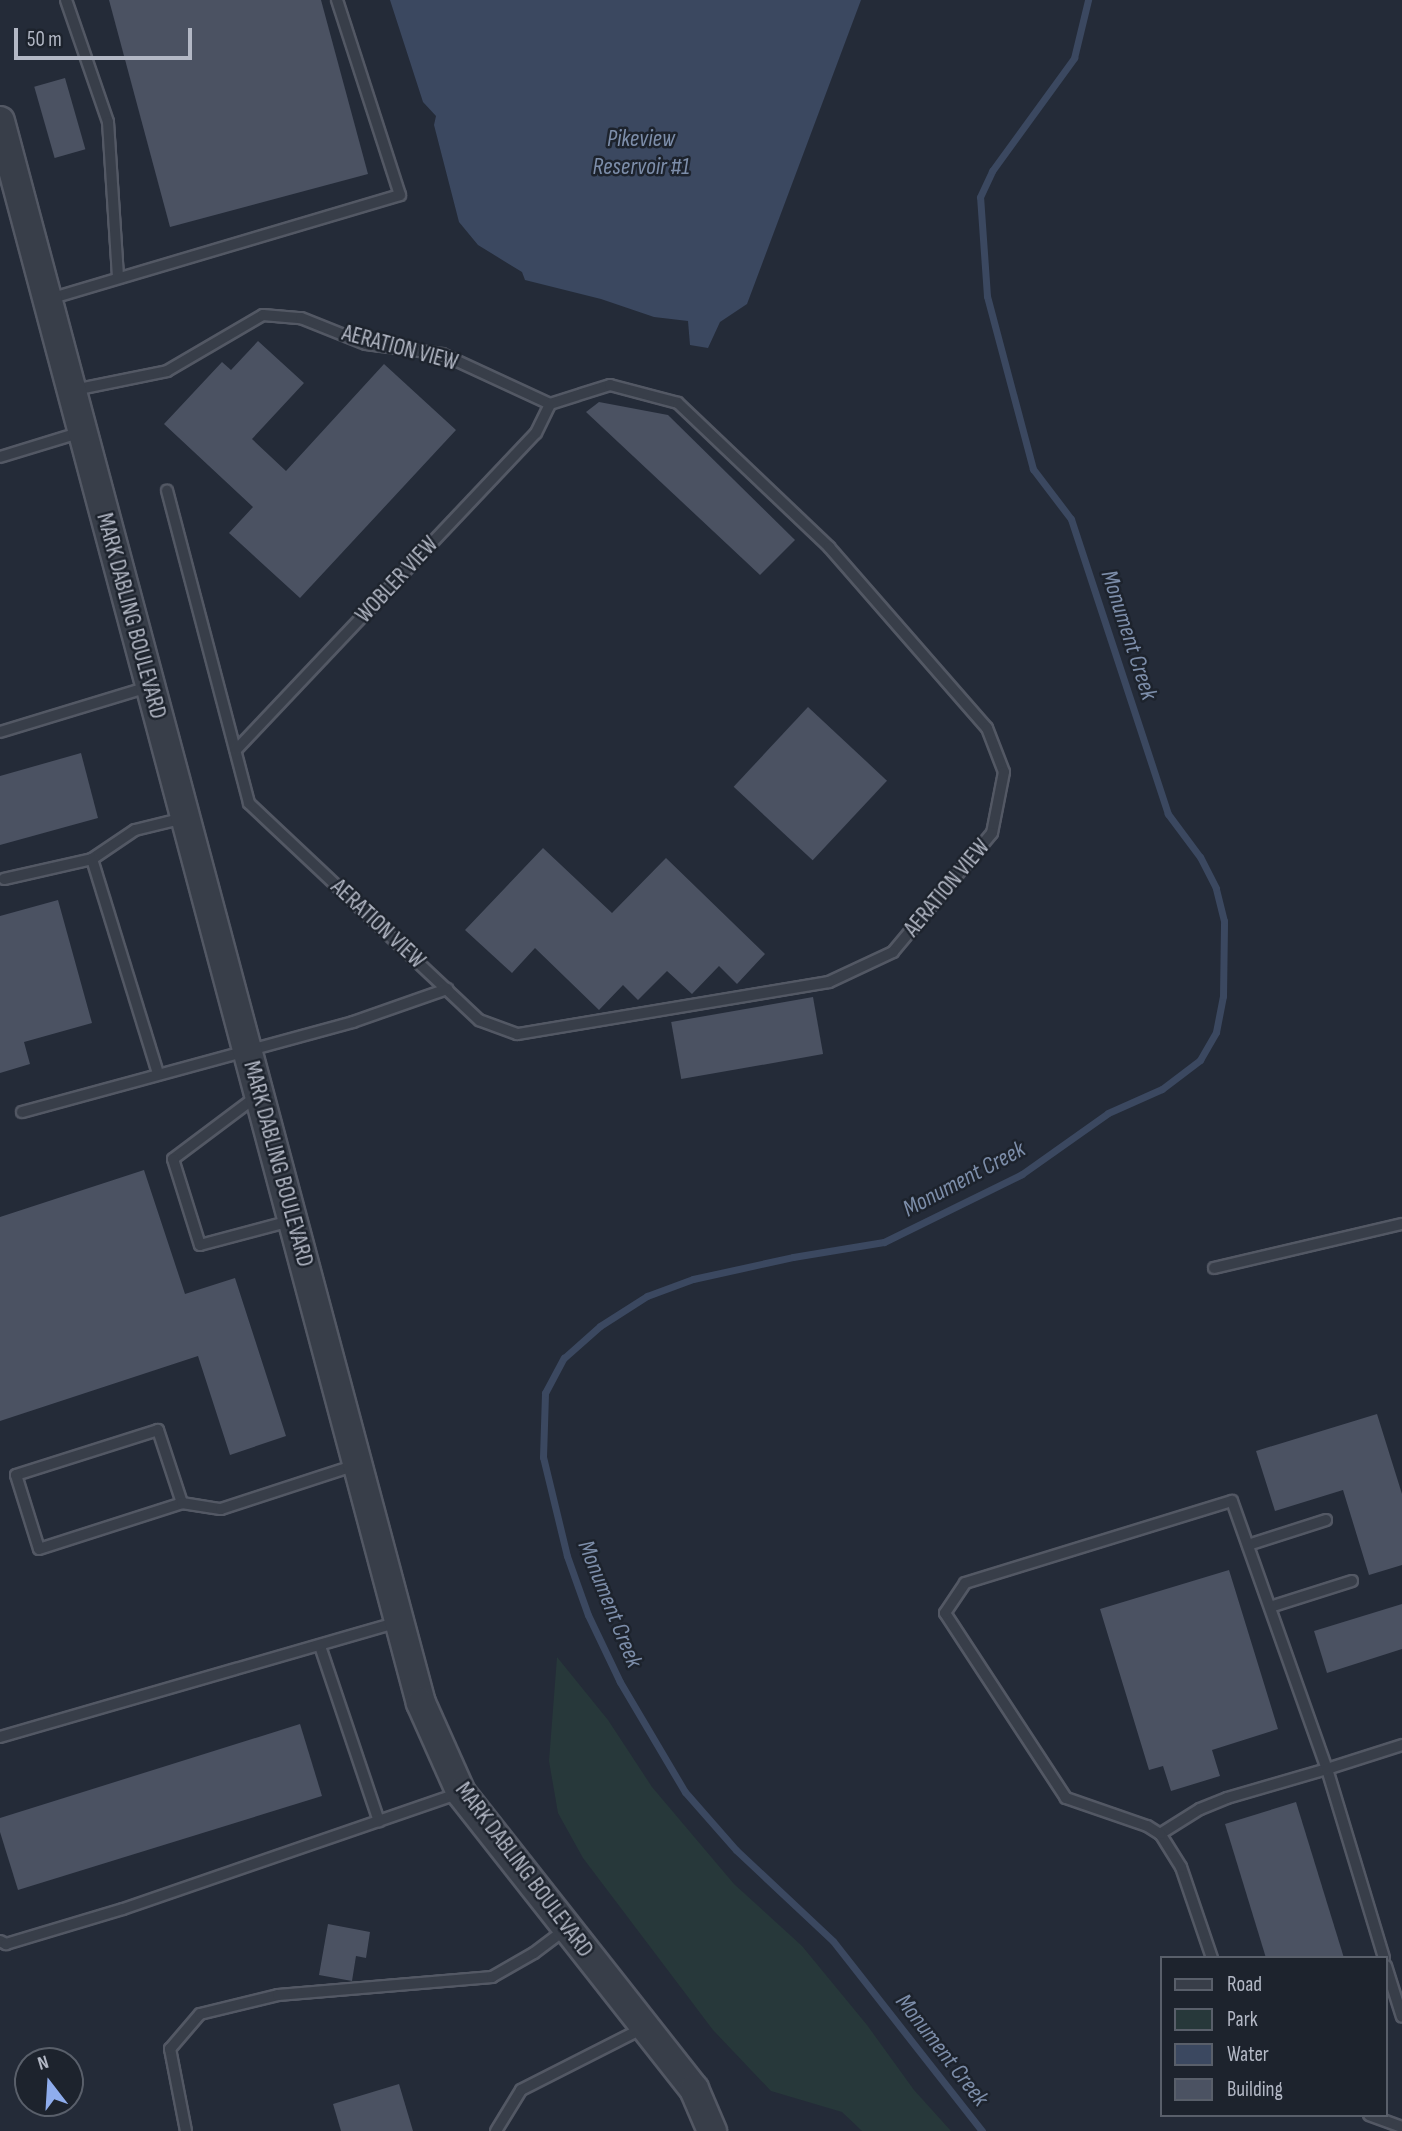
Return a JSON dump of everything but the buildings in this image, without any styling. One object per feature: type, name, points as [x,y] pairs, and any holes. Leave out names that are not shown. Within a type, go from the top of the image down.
[{"type":"street","name":"MARK DABLING BOULEVARD","points":[[0,121],[421,1703],[461,1793],[694,2090],[712,2131]]},
{"type":"lane","points":[[66,0],[108,122],[118,278]]},
{"type":"lane","points":[[47,300],[400,195],[337,0]]},
{"type":"lane","name":"AERATION VIEW","points":[[71,390],[167,372],[262,315],[301,318],[366,344],[442,354],[551,404],[610,385],[678,403],[828,547],[987,728],[1004,772],[992,833],[893,952],[829,982],[517,1034],[480,1020],[249,803],[167,491]]},
{"type":"lane","name":"WOBLER VIEW","points":[[236,750],[536,433],[551,404]]},
{"type":"lane","points":[[0,457],[82,432]]},
{"type":"lane","points":[[0,733],[150,686]]},
{"type":"lane","points":[[4,879],[92,859],[135,830],[185,818]]},
{"type":"lane","points":[[92,859],[158,1074]]},
{"type":"lane","points":[[22,1112],[353,1022],[447,989]]},
{"type":"lane","points":[[259,1095],[173,1159],[200,1245],[293,1220]]},
{"type":"lane","points":[[1214,1268],[1402,1224]]},
{"type":"lane","points":[[182,1503],[158,1430],[16,1475],[39,1549],[182,1503],[221,1509],[359,1465]]},
{"type":"lane","points":[[1211,1956],[1181,1867],[1160,1835],[1147,1826],[1066,1797],[944,1613],[965,1583],[1233,1501],[1326,1769],[1383,1956]]},
{"type":"lane","points":[[1248,1545],[1326,1520]]},
{"type":"lane","points":[[1270,1607],[1352,1581]]},
{"type":"lane","points":[[0,1737],[401,1621]]},
{"type":"lane","points":[[320,1646],[379,1821]]},
{"type":"lane","points":[[1160,1835],[1209,1806],[1402,1745]]},
{"type":"lane","points":[[0,1941],[6,1944],[123,1909],[461,1793]]},
{"type":"lane","points":[[186,2131],[170,2049],[200,2014],[278,1995],[492,1977],[534,1953],[568,1928]]},
{"type":"lane","points":[[1388,1972],[1402,2017]]},
{"type":"lane","points":[[496,2131],[521,2090],[646,2027]]},
{"type":"lane","points":[[1374,2117],[1402,2127]]},
{"type":"green space","points":[[557,1657],[608,1720],[652,1787],[734,1884],[802,1946],[867,2025],[914,2090],[951,2131],[862,2131],[842,2112],[771,2091],[713,2030],[583,1858],[558,1813],[549,1761]]},
{"type":"water","name":"Pikeview Reservoir #1","points":[[390,0],[861,0],[747,304],[720,322],[708,348],[690,345],[688,321],[654,317],[601,299],[525,280],[522,272],[478,245],[459,222],[434,125],[436,116],[423,102]]},
{"type":"waterway","name":"Monument Creek","points":[[982,2131],[833,1941],[736,1850],[685,1792],[620,1682],[588,1615],[567,1556],[543,1457],[545,1393],[564,1358],[600,1326],[647,1296],[693,1279],[793,1257],[884,1242],[1022,1174],[1108,1113],[1162,1089],[1200,1060],[1216,1032],[1223,996],[1224,921],[1216,888],[1200,857],[1168,814],[1071,519],[1033,469],[987,296],[980,197],[992,171],[1074,58],[1088,0]]}]
